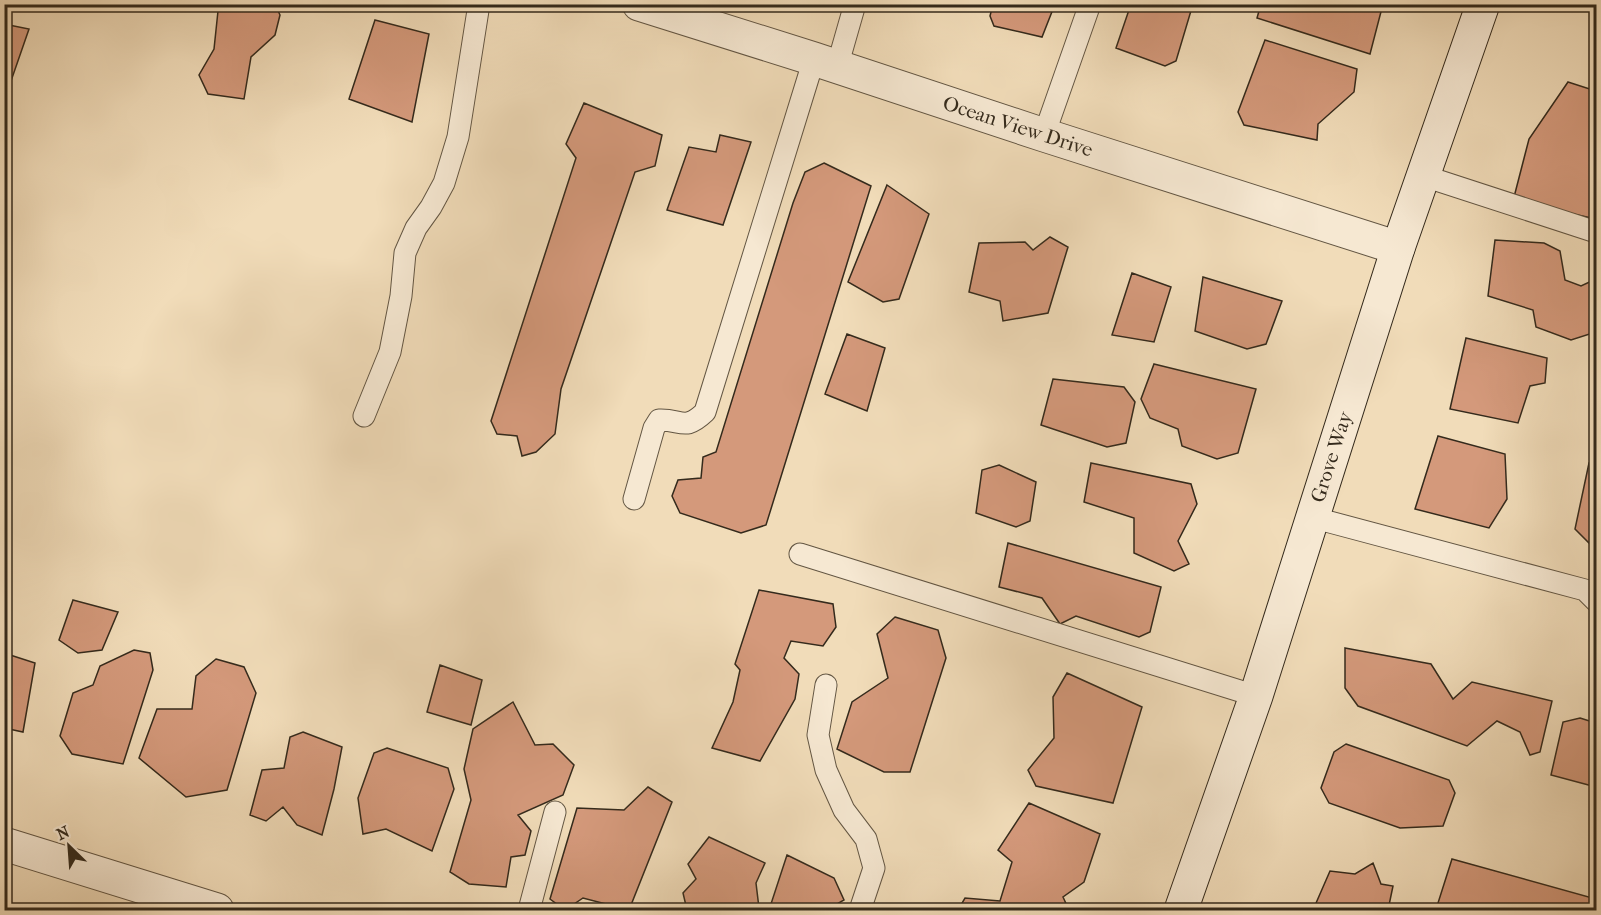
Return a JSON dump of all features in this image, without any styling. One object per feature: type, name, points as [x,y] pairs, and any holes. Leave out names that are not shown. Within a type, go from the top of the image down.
[{"type":"street","name":"Ocean View Drive","points":[[639,4],[1398,248]]},
{"type":"street","name":"Grove Way","points":[[1181,910],[1256,696],[1398,248],[1483,4]]},
{"type":"street","points":[[4,844],[217,910]]},
{"type":"lane","points":[[364,416],[390,352],[401,296],[405,253],[416,228],[444,183],[458,137],[479,4]]},
{"type":"lane","points":[[634,499],[654,428],[659,420],[681,424],[695,421],[705,412],[826,63],[855,4]]},
{"type":"lane","points":[[1044,135],[1090,4]]},
{"type":"lane","points":[[1424,176],[1596,232]]},
{"type":"lane","points":[[1311,517],[1585,590],[1596,601]]},
{"type":"lane","points":[[800,554],[1256,696]]},
{"type":"lane","points":[[826,685],[818,735],[826,770],[844,810],[866,839],[874,868],[860,910]]},
{"type":"lane","points":[[529,910],[555,812]]},
{"type":"building","points":[[224,4],[275,4],[280,15],[275,35],[251,57],[244,99],[208,94],[199,75],[214,49],[218,11]]},
{"type":"building","points":[[993,4],[1055,4],[1042,37],[994,26],[990,16]]},
{"type":"building","points":[[1131,4],[1193,4],[1176,61],[1165,66],[1116,48]]},
{"type":"building","points":[[1261,4],[1383,4],[1370,54],[1257,18]]},
{"type":"building","points":[[375,20],[429,34],[412,122],[349,99]]},
{"type":"building","points":[[4,24],[29,29],[11,81],[4,80]]},
{"type":"building","points":[[1265,40],[1357,69],[1354,92],[1318,124],[1317,140],[1244,125],[1238,112]]},
{"type":"building","points":[[1568,82],[1596,91],[1596,219],[1513,201],[1529,139]]},
{"type":"building","points":[[584,103],[662,135],[655,166],[635,172],[561,389],[555,434],[536,452],[522,456],[517,436],[497,434],[491,421],[576,158],[566,144]]},
{"type":"building","points":[[720,135],[751,142],[723,225],[667,210],[689,147],[716,152]]},
{"type":"building","points":[[824,163],[871,186],[766,525],[741,533],[680,513],[672,496],[678,480],[701,478],[703,457],[716,452],[793,203],[805,172]]},
{"type":"building","points":[[887,185],[929,214],[899,299],[883,302],[848,282]]},
{"type":"building","points":[[1050,237],[1068,247],[1048,313],[1003,321],[1000,301],[969,292],[979,243],[1025,242],[1033,250]]},
{"type":"building","points":[[1495,240],[1544,243],[1560,251],[1565,280],[1581,286],[1596,279],[1596,332],[1571,340],[1536,327],[1533,310],[1488,296]]},
{"type":"building","points":[[1132,273],[1171,287],[1154,342],[1112,335]]},
{"type":"building","points":[[1203,277],[1282,301],[1266,344],[1247,349],[1195,331]]},
{"type":"building","points":[[847,334],[885,348],[867,411],[825,394]]},
{"type":"building","points":[[1466,338],[1547,358],[1545,383],[1530,386],[1518,423],[1450,409]]},
{"type":"building","points":[[1154,364],[1256,389],[1238,453],[1217,459],[1182,446],[1178,429],[1150,418],[1141,399]]},
{"type":"building","points":[[1053,379],[1124,387],[1135,402],[1126,443],[1107,447],[1041,425]]},
{"type":"building","points":[[1438,436],[1505,454],[1507,499],[1489,528],[1415,509]]},
{"type":"building","points":[[1596,462],[1596,541],[1590,544],[1575,529],[1589,463]]},
{"type":"building","points":[[1091,463],[1191,484],[1197,504],[1178,541],[1189,564],[1174,571],[1134,553],[1134,518],[1084,502]]},
{"type":"building","points":[[999,465],[1036,482],[1030,521],[1016,527],[976,513],[982,470]]},
{"type":"building","points":[[1008,543],[1161,587],[1150,632],[1139,637],[1076,616],[1060,624],[1042,598],[999,587]]},
{"type":"building","points":[[759,590],[833,604],[836,627],[823,646],[791,641],[784,658],[799,674],[795,699],[760,761],[712,748],[733,702],[740,670],[735,664]]},
{"type":"building","points":[[73,600],[118,612],[102,650],[78,653],[59,640]]},
{"type":"building","points":[[895,617],[938,630],[946,658],[910,772],[884,772],[837,749],[852,702],[888,678],[877,634]]},
{"type":"building","points":[[1345,648],[1431,664],[1453,699],[1472,682],[1552,701],[1540,752],[1530,755],[1520,732],[1497,721],[1467,746],[1358,706],[1345,688]]},
{"type":"building","points":[[134,650],[150,653],[153,670],[123,764],[72,754],[60,736],[73,693],[93,685],[100,666]]},
{"type":"building","points":[[4,653],[35,663],[23,732],[4,728]]},
{"type":"building","points":[[216,659],[244,667],[256,693],[227,790],[186,797],[139,758],[157,709],[192,709],[196,676]]},
{"type":"building","points":[[440,665],[482,680],[471,725],[427,712]]},
{"type":"building","points":[[1067,673],[1142,707],[1113,803],[1036,786],[1028,770],[1054,738],[1053,697]]},
{"type":"building","points":[[513,702],[535,745],[553,744],[574,765],[563,795],[518,815],[531,831],[525,855],[511,857],[506,887],[469,884],[450,872],[471,800],[464,769],[473,729]]},
{"type":"building","points":[[1580,718],[1596,723],[1596,787],[1551,775],[1563,722]]},
{"type":"building","points":[[303,732],[342,747],[322,835],[297,825],[283,807],[266,821],[250,815],[262,770],[284,768],[290,737]]},
{"type":"building","points":[[1346,744],[1449,780],[1455,793],[1443,826],[1400,828],[1329,803],[1321,788],[1334,752]]},
{"type":"building","points":[[387,748],[448,768],[454,789],[432,851],[386,829],[363,834],[358,798],[374,753]]},
{"type":"building","points":[[648,787],[672,802],[629,910],[583,898],[565,910],[550,899],[577,808],[624,810]]},
{"type":"building","points":[[1029,803],[1100,834],[1084,882],[1063,897],[1069,910],[958,910],[965,898],[1000,901],[1012,862],[998,850]]},
{"type":"building","points":[[709,837],[765,863],[756,883],[759,908],[752,910],[687,910],[683,893],[696,879],[688,864]]},
{"type":"building","points":[[787,855],[834,878],[844,900],[830,908],[831,910],[769,910]]},
{"type":"building","points":[[1452,859],[1596,899],[1596,910],[1456,910],[1438,903]]},
{"type":"building","points":[[1373,863],[1381,884],[1393,886],[1388,910],[1313,910],[1330,871],[1355,874]]}]
